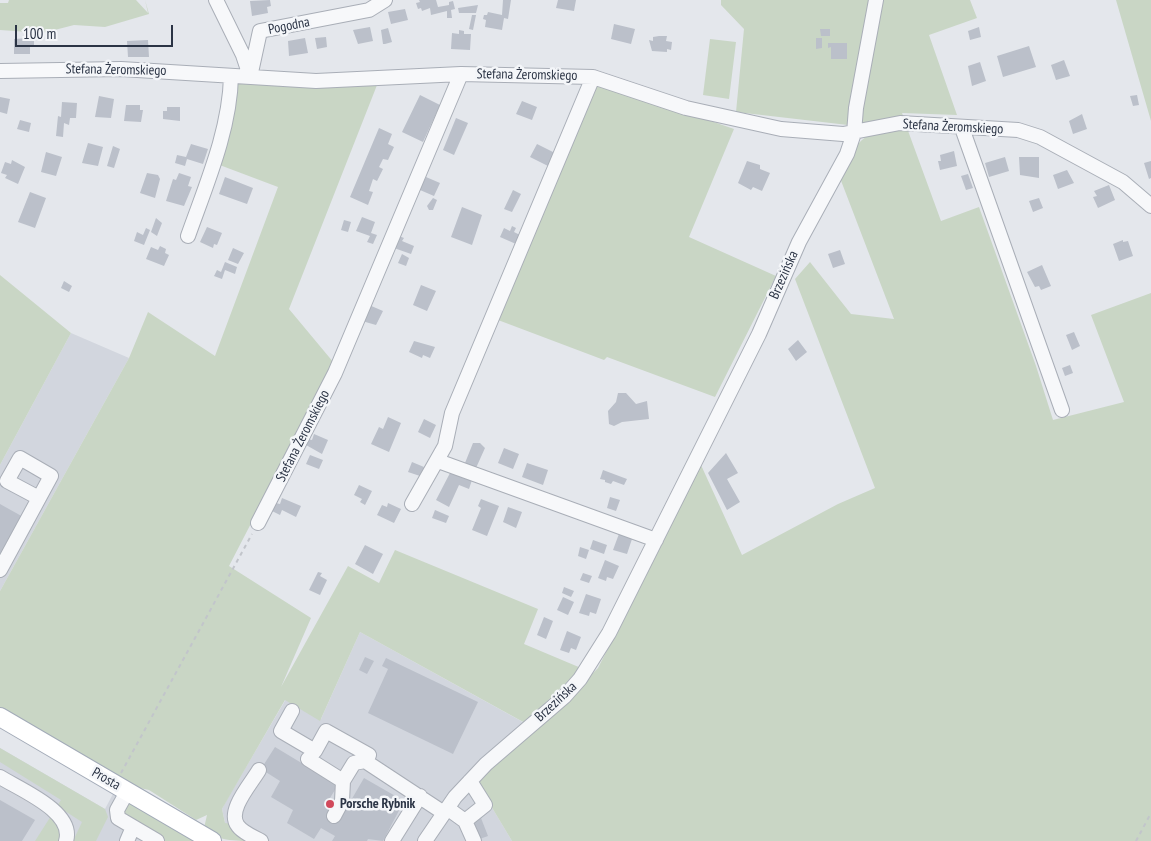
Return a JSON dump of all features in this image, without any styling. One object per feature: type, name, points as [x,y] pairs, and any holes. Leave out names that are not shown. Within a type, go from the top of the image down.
[{"type":"main road","name":"Prosta","points":[[0,717],[212,841]]},
{"type":"street","points":[[216,0],[243,55],[250,77]]},
{"type":"street","name":"Pogodna","points":[[250,77],[260,31],[369,10],[385,0]]},
{"type":"street","name":"Brzezińska","points":[[425,841],[445,811],[486,764],[564,697],[588,670],[609,633],[759,334],[799,242],[847,154],[854,133],[856,108],[876,0]]},
{"type":"street","name":"Stefana Żeromskiego","points":[[0,70],[93,68],[316,81],[462,74],[593,77],[686,108],[764,127],[807,132],[854,133],[900,123],[1018,130],[1040,137],[1123,182],[1151,206]]},
{"type":"street","name":"Stefana Żeromskiego","points":[[258,523],[335,373],[462,74]]},
{"type":"street","points":[[188,236],[218,148],[230,96],[231,76]]},
{"type":"street","name":"Stefana Żeromskiego","points":[[412,504],[445,446],[452,413],[593,77]]},
{"type":"street","points":[[962,128],[1062,410]]},
{"type":"street","points":[[438,461],[656,540]]},
{"type":"street","points":[[0,570],[39,498]]},
{"type":"street","points":[[292,711],[281,731],[315,751],[326,730],[369,755],[365,760],[354,763],[343,781],[342,802],[334,816]]},
{"type":"street","points":[[308,759],[343,781]]},
{"type":"street","points":[[365,760],[420,796],[465,821],[474,841]]},
{"type":"street","points":[[259,770],[236,809],[234,817],[240,828],[261,841]]},
{"type":"street","points":[[0,777],[58,813],[67,828],[66,841]]},
{"type":"street","points":[[465,821],[485,805],[470,781]]},
{"type":"street","points":[[121,788],[117,813],[120,821],[157,841]]},
{"type":"street","points":[[392,841],[420,796]]},
{"type":"street","points":[[127,841],[133,827]]},
{"type":"path","points":[[121,788],[258,523]]},
{"type":"path","points":[[1136,841],[1151,813]]},
{"type":"shaded area","points":[[71,333],[129,358],[0,591],[0,465]]},
{"type":"shaded area","points":[[360,632],[530,726],[419,841],[243,841],[226,827],[222,809],[225,803],[286,699],[321,719]]},
{"type":"shaded area","points":[[0,748],[105,809],[114,792],[197,841],[0,841]]},
{"type":"shaded area","points":[[476,781],[512,841],[430,841]]},
{"type":"green space","points":[[9,0],[136,0],[148,13],[145,0],[149,14],[105,27],[74,25],[43,33],[0,30],[0,3],[8,3]]},
{"type":"green space","points":[[721,0],[870,0],[848,125],[736,112],[744,29],[721,5]]},
{"type":"green space","points":[[879,0],[970,0],[977,18],[929,35],[957,115],[902,113],[904,118],[859,125]]},
{"type":"green space","points":[[1116,0],[1151,0],[1151,121]]},
{"type":"green space","points":[[710,39],[736,42],[729,99],[703,95]]},
{"type":"green space","points":[[379,80],[289,309],[334,363],[229,566],[311,618],[281,687],[348,566],[379,583],[395,550],[538,609],[524,644],[581,668],[525,723],[360,632],[320,721],[285,700],[222,809],[225,823],[232,824],[253,841],[220,838],[204,828],[207,815],[196,820],[149,790],[130,786],[0,709],[0,591],[129,358],[148,312],[215,356],[278,187],[217,164],[235,81]]},
{"type":"green space","points":[[599,82],[734,129],[689,237],[776,276],[715,397],[607,357],[604,360],[498,320]]},
{"type":"green space","points":[[907,128],[941,221],[979,207],[1036,366],[1053,420],[1124,402],[1091,315],[1151,293],[1151,841],[512,841],[476,781],[566,700],[598,668],[701,465],[742,555],[838,504],[875,488],[795,279],[810,262],[851,314],[894,319],[840,178],[852,153],[863,139],[879,132]]},
{"type":"green space","points":[[0,275],[71,333],[0,465]]},
{"type":"green space","points":[[0,748],[105,809],[108,817],[96,841],[73,841],[82,822],[57,806],[61,800],[0,762]]},
{"type":"green space","points":[[132,802],[199,841],[162,841],[127,819],[123,812],[127,805]]},
{"type":"green space","points":[[51,816],[61,827],[59,841],[35,841]]},
{"type":"building","points":[[270,0],[271,6],[267,7],[268,13],[252,16],[250,1]]},
{"type":"building","points":[[419,0],[436,0],[438,7],[449,5],[449,2],[453,1],[455,9],[451,10],[452,18],[447,18],[447,11],[431,15],[430,8],[422,11],[421,8],[418,9],[416,3],[420,2]]},
{"type":"building","points":[[503,0],[511,0],[508,19],[504,18],[502,30],[485,27],[486,20],[483,19],[484,15],[487,15],[488,12],[502,15]]},
{"type":"building","points":[[558,0],[576,0],[574,11],[556,8]]},
{"type":"building","points":[[478,5],[476,13],[459,13],[458,8]]},
{"type":"building","points":[[405,9],[408,20],[391,24],[388,12]]},
{"type":"building","points":[[472,15],[476,15],[473,30],[469,29]]},
{"type":"building","points":[[614,24],[635,29],[631,44],[611,39]]},
{"type":"building","points":[[370,27],[373,41],[358,44],[353,30]]},
{"type":"building","points":[[979,27],[981,37],[970,40],[968,31]]},
{"type":"building","points":[[388,28],[392,42],[383,44],[381,30]]},
{"type":"building","points":[[820,29],[830,29],[830,36],[821,36]]},
{"type":"building","points":[[459,30],[464,31],[464,34],[471,34],[470,50],[451,49],[452,33],[459,34]]},
{"type":"building","points":[[667,36],[666,41],[672,42],[671,50],[667,49],[667,52],[652,51],[649,40],[653,41],[653,37]]},
{"type":"building","points":[[326,37],[327,47],[317,49],[315,38]]},
{"type":"building","points":[[30,38],[30,41],[34,41],[34,47],[30,47],[30,54],[14,54],[14,39]]},
{"type":"building","points":[[305,38],[308,53],[289,56],[288,41]]},
{"type":"building","points":[[816,38],[822,38],[822,48],[816,49]]},
{"type":"building","points":[[148,40],[149,57],[128,57],[127,41]]},
{"type":"building","points":[[828,43],[847,43],[847,59],[831,59],[831,47],[828,48]]},
{"type":"building","points":[[1029,46],[1036,67],[1003,77],[997,56]]},
{"type":"building","points":[[1064,60],[1070,76],[1056,80],[1051,65]]},
{"type":"building","points":[[980,62],[986,81],[972,86],[968,66]]},
{"type":"building","points":[[420,95],[440,105],[423,142],[402,132]]},
{"type":"building","points":[[1137,95],[1139,105],[1133,106],[1130,96]]},
{"type":"building","points":[[99,96],[114,99],[111,118],[95,117]]},
{"type":"building","points":[[0,97],[10,99],[7,114],[0,112]]},
{"type":"building","points":[[522,101],[537,107],[532,120],[516,114]]},
{"type":"building","points":[[62,102],[77,103],[76,118],[70,118],[69,125],[64,123],[63,137],[56,136],[58,116],[61,117]]},
{"type":"building","points":[[126,105],[140,105],[140,110],[143,110],[141,122],[124,121]]},
{"type":"building","points":[[167,107],[180,107],[180,121],[163,119],[163,111],[167,111]]},
{"type":"building","points":[[1082,114],[1087,129],[1073,134],[1069,121]]},
{"type":"building","points":[[456,118],[468,123],[454,155],[443,150]]},
{"type":"building","points":[[20,120],[31,123],[29,132],[17,129]]},
{"type":"building","points":[[379,128],[392,134],[388,144],[394,147],[388,160],[383,159],[379,167],[383,169],[377,181],[373,179],[369,191],[373,192],[368,205],[350,197]]},
{"type":"building","points":[[88,143],[103,147],[98,166],[82,163]]},
{"type":"building","points":[[191,144],[208,149],[203,164],[187,159],[185,166],[175,163],[177,155],[186,157]]},
{"type":"building","points":[[537,144],[555,153],[548,166],[530,157]]},
{"type":"building","points":[[113,146],[120,149],[114,168],[107,166]]},
{"type":"building","points":[[954,151],[957,166],[940,170],[938,161],[941,161],[940,155]]},
{"type":"building","points":[[46,152],[62,157],[56,176],[41,172]]},
{"type":"building","points":[[1005,157],[1009,171],[989,177],[985,163]]},
{"type":"building","points":[[1019,157],[1039,157],[1039,178],[1020,175]]},
{"type":"building","points":[[12,160],[25,167],[18,184],[5,178],[7,175],[1,173],[5,162],[11,164]]},
{"type":"building","points":[[747,161],[760,165],[760,169],[770,173],[762,191],[753,187],[751,190],[738,183]]},
{"type":"building","points":[[1151,161],[1151,178],[1149,179],[1144,163]]},
{"type":"building","points":[[1067,170],[1074,183],[1058,189],[1053,175]]},
{"type":"building","points":[[147,173],[158,175],[160,179],[155,198],[140,193]]},
{"type":"building","points":[[179,173],[191,177],[188,186],[192,187],[184,206],[166,201],[173,179],[176,180]]},
{"type":"building","points":[[968,174],[973,188],[966,190],[961,176]]},
{"type":"building","points":[[225,177],[253,188],[247,204],[219,194]]},
{"type":"building","points":[[426,177],[440,183],[434,196],[420,190],[421,187],[418,186],[420,181],[423,183]]},
{"type":"building","points":[[1109,185],[1115,200],[1098,208],[1093,197],[1097,196],[1094,191]]},
{"type":"building","points":[[513,190],[521,194],[512,212],[504,209]]},
{"type":"building","points":[[30,192],[46,198],[35,228],[18,222]]},
{"type":"building","points":[[433,198],[437,200],[433,210],[429,210],[427,206]]},
{"type":"building","points":[[1039,198],[1043,208],[1033,212],[1029,201]]},
{"type":"building","points":[[462,207],[482,215],[472,245],[451,237]]},
{"type":"building","points":[[362,217],[375,222],[371,233],[377,235],[373,244],[367,242],[370,236],[356,231]]},
{"type":"building","points":[[156,218],[162,223],[157,236],[151,232]]},
{"type":"building","points":[[344,220],[351,222],[348,232],[341,230]]},
{"type":"building","points":[[512,226],[516,228],[514,232],[520,235],[516,244],[500,237],[504,228],[510,231]]},
{"type":"building","points":[[207,227],[222,233],[217,245],[214,244],[213,248],[200,242]]},
{"type":"building","points":[[146,228],[150,230],[144,245],[134,241],[137,232],[143,235]]},
{"type":"building","points":[[399,236],[404,238],[402,241],[414,246],[411,254],[394,248]]},
{"type":"building","points":[[1123,240],[1123,242],[1128,241],[1133,256],[1119,261],[1113,244]]},
{"type":"building","points":[[160,246],[166,249],[165,253],[169,255],[164,266],[146,259],[151,247],[158,250]]},
{"type":"building","points":[[233,248],[244,253],[238,264],[228,260]]},
{"type":"building","points":[[840,250],[845,264],[833,268],[828,254]]},
{"type":"building","points":[[402,254],[409,258],[406,266],[398,263]]},
{"type":"building","points":[[225,262],[237,267],[235,274],[225,270],[222,279],[214,276],[217,270],[221,272]]},
{"type":"building","points":[[1042,265],[1051,286],[1041,290],[1039,286],[1035,287],[1027,272]]},
{"type":"building","points":[[64,281],[72,286],[69,292],[61,288]]},
{"type":"building","points":[[421,285],[436,291],[427,311],[413,305]]},
{"type":"building","points":[[369,305],[383,311],[376,325],[362,321]]},
{"type":"building","points":[[1074,332],[1080,346],[1072,350],[1066,335]]},
{"type":"building","points":[[798,340],[807,352],[796,361],[788,349]]},
{"type":"building","points":[[414,341],[435,347],[430,358],[423,355],[422,358],[409,352]]},
{"type":"building","points":[[1070,365],[1073,373],[1065,376],[1062,368]]},
{"type":"building","points":[[618,393],[626,393],[636,404],[647,401],[649,419],[622,422],[614,426],[609,424],[608,411],[616,402]]},
{"type":"building","points":[[388,417],[401,423],[389,452],[371,444],[379,427],[383,429]]},
{"type":"building","points":[[424,419],[436,425],[430,438],[418,432]]},
{"type":"building","points":[[314,434],[328,440],[322,454],[306,445],[308,439],[312,440]]},
{"type":"building","points":[[473,443],[480,443],[485,448],[476,468],[465,463]]},
{"type":"building","points":[[504,448],[519,454],[513,469],[498,463]]},
{"type":"building","points":[[726,453],[738,473],[727,479],[740,502],[727,510],[708,473]]},
{"type":"building","points":[[310,455],[323,460],[319,469],[306,464]]},
{"type":"building","points":[[412,462],[424,467],[420,476],[408,472]]},
{"type":"building","points":[[527,463],[548,470],[543,485],[522,477]]},
{"type":"building","points":[[603,470],[627,479],[624,485],[613,481],[611,484],[600,479]]},
{"type":"building","points":[[450,473],[472,480],[469,489],[459,485],[449,507],[436,500]]},
{"type":"building","points":[[359,485],[372,491],[365,505],[360,502],[362,499],[354,495]]},
{"type":"building","points":[[610,497],[620,500],[616,511],[607,508]]},
{"type":"building","points":[[282,498],[301,506],[296,517],[282,510],[280,515],[272,511],[276,503],[280,504]]},
{"type":"building","points":[[481,499],[499,506],[487,536],[472,530],[481,508],[478,506]]},
{"type":"building","points":[[388,503],[401,509],[394,523],[377,515],[382,505],[387,507]]},
{"type":"building","points":[[0,504],[25,518],[0,564]]},
{"type":"building","points":[[508,507],[522,512],[516,528],[503,522]]},
{"type":"building","points":[[435,510],[449,516],[446,523],[432,518]]},
{"type":"building","points":[[620,531],[633,536],[627,554],[613,550]]},
{"type":"building","points":[[593,540],[607,545],[604,554],[590,549]]},
{"type":"building","points":[[365,545],[383,554],[373,574],[355,564]]},
{"type":"building","points":[[580,547],[589,550],[586,559],[578,556]]},
{"type":"building","points":[[605,560],[619,566],[613,579],[607,577],[606,581],[598,578]]},
{"type":"building","points":[[318,572],[322,573],[320,576],[327,580],[320,595],[309,590]]},
{"type":"building","points":[[583,573],[592,576],[589,583],[580,580]]},
{"type":"building","points":[[564,587],[574,591],[571,597],[562,593]]},
{"type":"building","points":[[586,594],[601,599],[596,614],[590,612],[589,616],[579,613]]},
{"type":"building","points":[[563,597],[574,602],[568,615],[557,610]]},
{"type":"building","points":[[544,617],[553,621],[546,639],[537,635]]},
{"type":"building","points":[[567,631],[581,637],[576,650],[571,648],[569,653],[560,650]]},
{"type":"building","points":[[365,657],[374,661],[367,674],[359,670]]},
{"type":"building","points":[[386,658],[478,702],[453,754],[368,713],[388,669],[382,666]]},
{"type":"building","points":[[275,747],[338,785],[325,806],[331,810],[329,815],[339,821],[364,778],[404,801],[383,841],[368,839],[367,841],[332,841],[335,836],[321,828],[314,839],[287,823],[293,810],[271,797],[280,781],[261,769]]},
{"type":"building","points":[[0,800],[35,820],[22,841],[0,841]]},
{"type":"building","points":[[481,818],[488,836],[474,841],[466,824]]},
{"type":"place","name":"Porsche Rybnik","points":[[330,804]]}]
